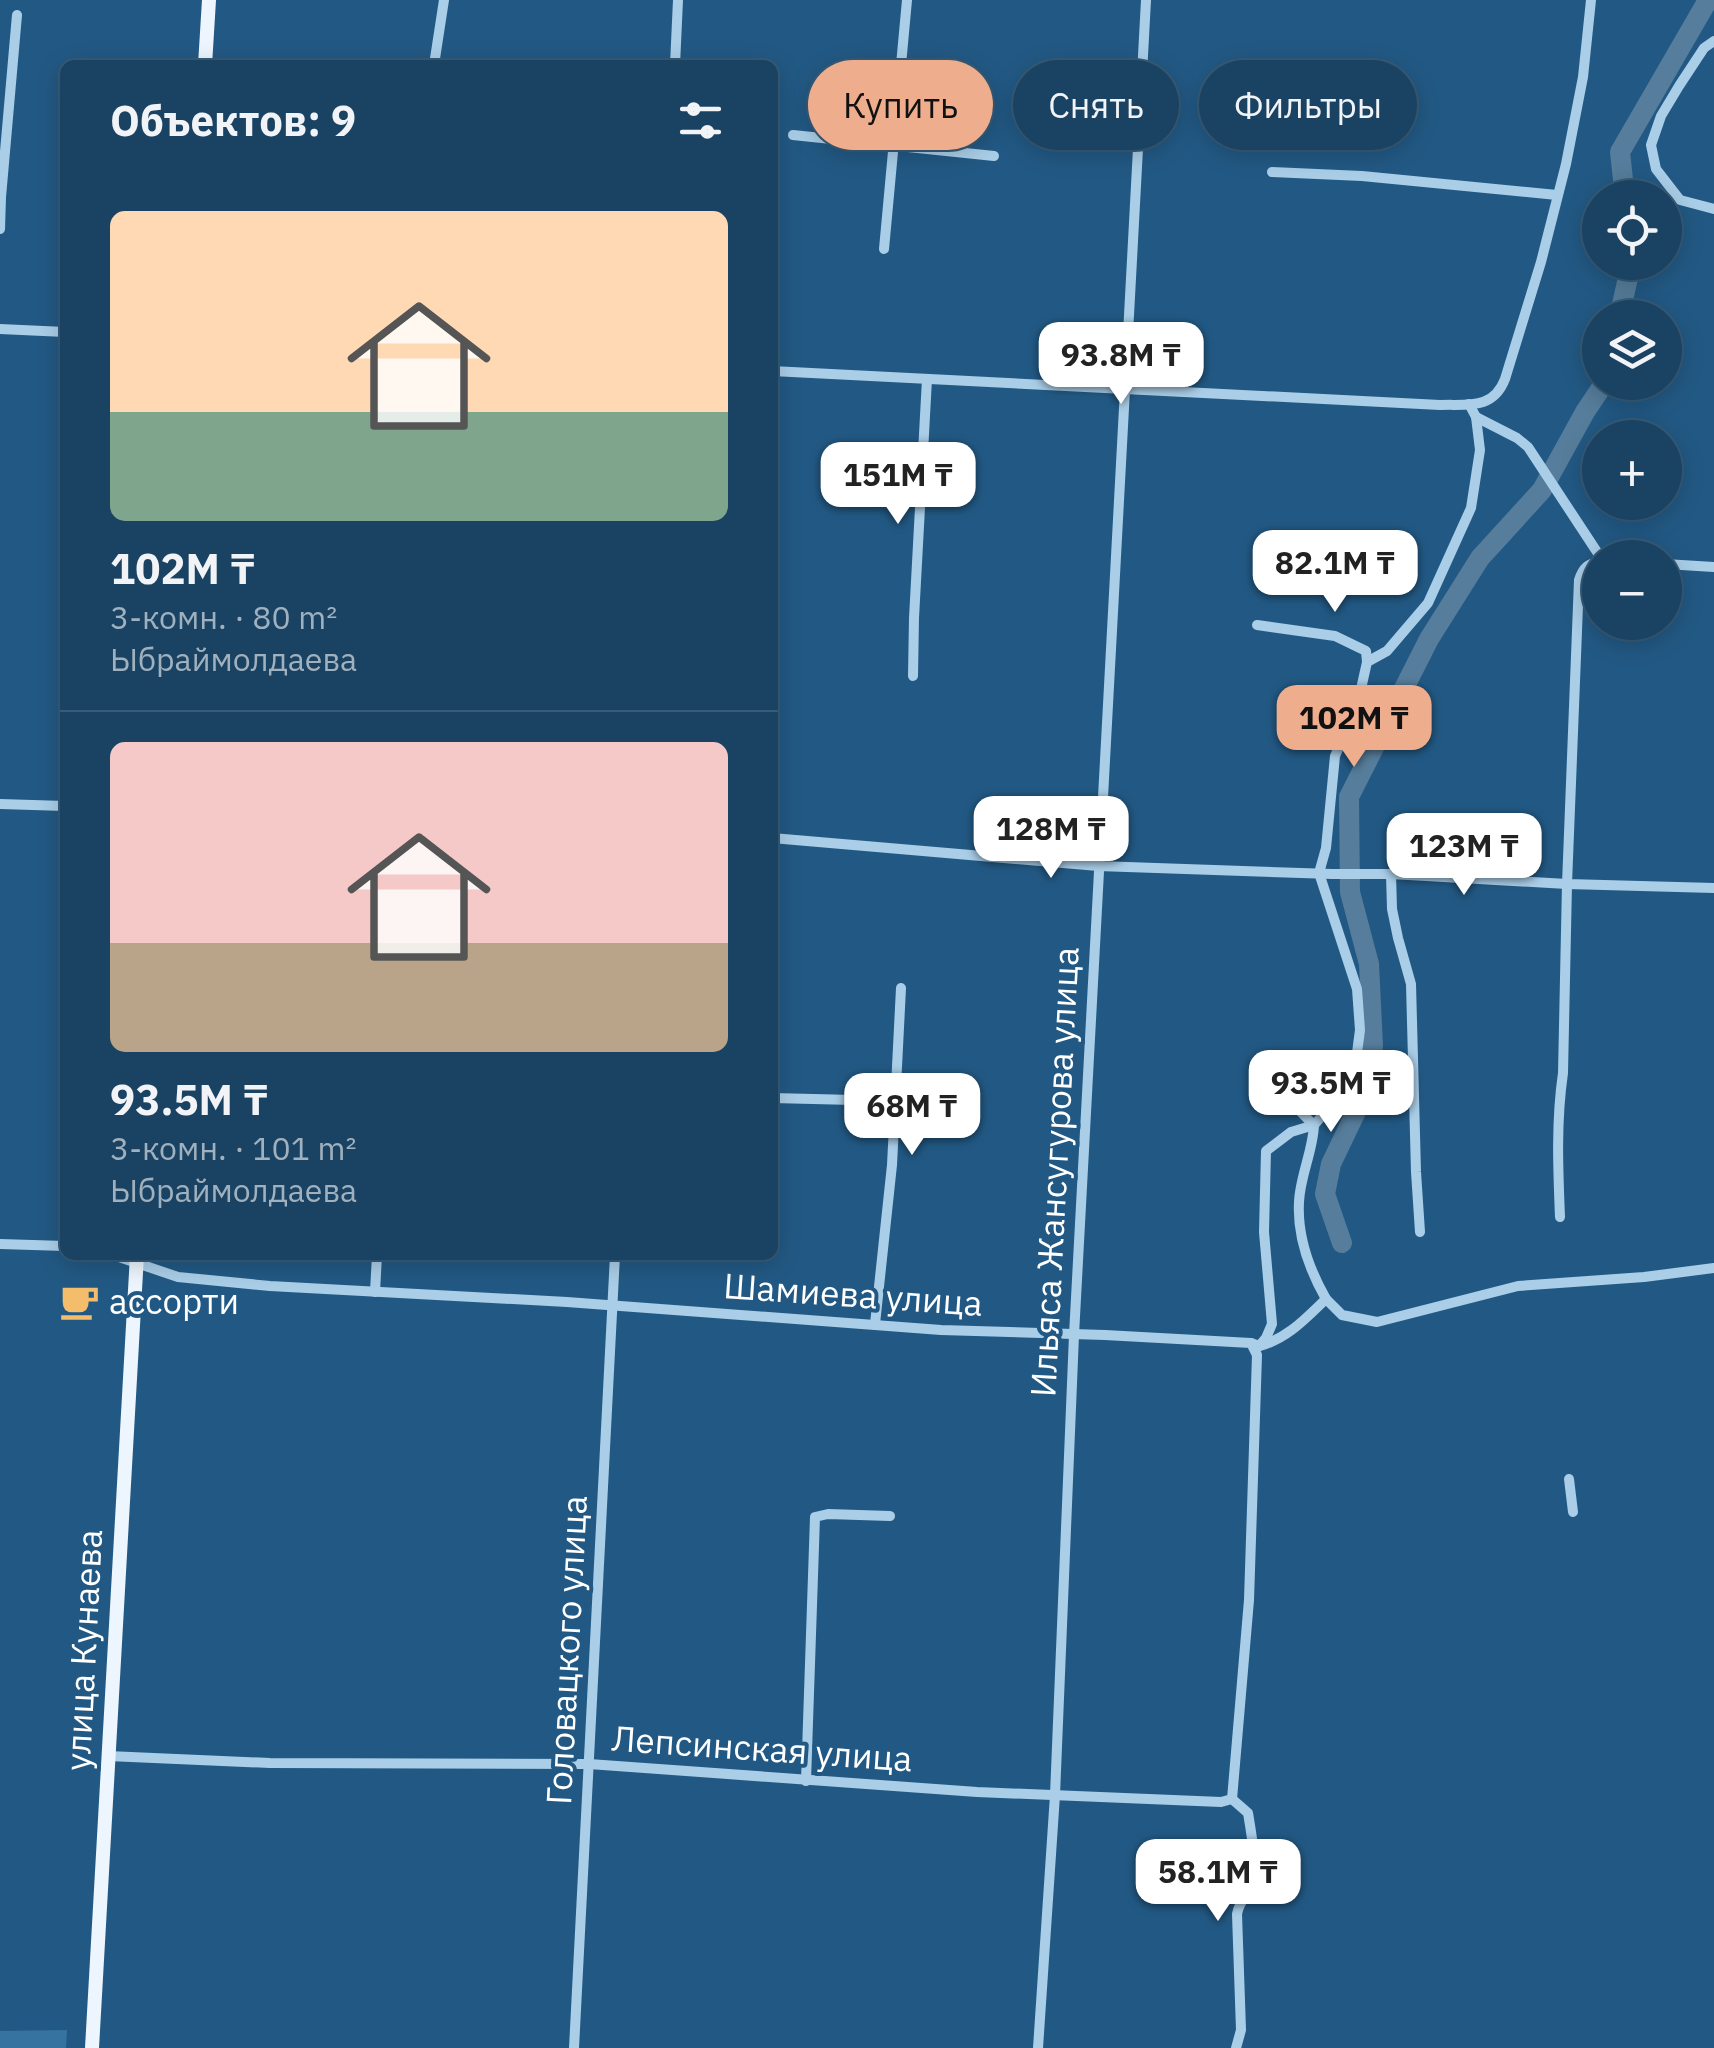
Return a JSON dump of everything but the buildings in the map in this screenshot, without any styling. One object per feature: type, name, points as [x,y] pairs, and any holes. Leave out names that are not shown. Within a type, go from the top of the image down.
[{"type":"main road","points":[[205,60],[209,0]]},
{"type":"main road","name":"улица Кунаева","points":[[92,2048],[136,1260]]},
{"type":"street","points":[[435,60],[444,0]]},
{"type":"street","points":[[675,60],[678,0]]},
{"type":"street","points":[[902,60],[907,0]]},
{"type":"street","name":"Ильяса Жансугурова улица","points":[[1038,2048],[1055,1796],[1074,1335],[1146,0]]},
{"type":"street","points":[[778,371],[1440,405],[1492,399],[1502,388],[1566,164],[1583,78],[1591,0]]},
{"type":"street","points":[[0,230],[18,15]]},
{"type":"street","points":[[1714,41],[1704,48],[1679,86],[1661,116],[1651,145],[1656,169],[1680,200],[1714,209]]},
{"type":"street","points":[[794,135],[808,136]]},
{"type":"street","points":[[884,249],[894,150]]},
{"type":"street","points":[[939,150],[994,156]]},
{"type":"street","points":[[1272,172],[1556,195]]},
{"type":"street","points":[[0,329],[60,332]]},
{"type":"street","points":[[913,676],[926,378]]},
{"type":"street","points":[[1367,662],[1387,651],[1428,603],[1471,508],[1480,450],[1476,416],[1469,404]]},
{"type":"street","points":[[1476,416],[1528,447],[1588,540]]},
{"type":"street","points":[[1682,565],[1714,568]]},
{"type":"street","points":[[1560,1217],[1559,1100],[1582,571]]},
{"type":"street","points":[[1255,1345],[1269,1333],[1272,1324],[1264,1232],[1266,1151],[1291,1132],[1314,1125],[1347,1080],[1357,1053],[1358,990],[1319,873],[1326,848],[1335,756],[1358,707],[1367,662],[1366,651],[1335,636],[1258,625]]},
{"type":"street","points":[[0,804],[60,806]]},
{"type":"street","points":[[778,839],[1098,866],[1714,888]]},
{"type":"street","points":[[1391,874],[1392,909],[1411,984],[1420,1232]]},
{"type":"street","points":[[875,1324],[892,1165],[901,988]]},
{"type":"street","points":[[1269,1059],[1295,1109],[1314,1125]]},
{"type":"street","points":[[778,1098],[895,1101]]},
{"type":"street","points":[[1314,1125],[1299,1200],[1302,1238],[1309,1268],[1326,1299],[1342,1315],[1376,1322],[1518,1286],[1714,1268]]},
{"type":"street","points":[[0,1244],[60,1246]]},
{"type":"street","name":"Шамиева улица","points":[[138,1260],[178,1277],[200,1280],[941,1330],[1255,1345]]},
{"type":"street","points":[[376,1292],[377,1260]]},
{"type":"street","name":"Головацкого улица","points":[[574,2048],[615,1260]]},
{"type":"street","points":[[1255,1345],[1276,1342],[1292,1332],[1326,1299]]},
{"type":"street","points":[[1236,2048],[1241,2030],[1237,1914],[1240,1902],[1250,1892],[1254,1868],[1248,1813],[1232,1799],[1253,1522],[1255,1345]]},
{"type":"street","points":[[1569,1479],[1573,1512]]},
{"type":"street","points":[[806,1781],[815,1517],[890,1516]]},
{"type":"street","name":"Лепсинская улица","points":[[108,1756],[270,1763],[588,1764],[1055,1796],[1221,1802],[1232,1799]]},
{"type":"shaded area","points":[[67,2030],[66,2048],[0,2048],[0,2031]]},
{"type":"waterway","points":[[1623,180],[1620,152],[1708,0]]},
{"type":"waterway","points":[[1623,300],[1627,280]]},
{"type":"waterway","points":[[1342,1243],[1325,1194],[1331,1164],[1364,1095],[1373,1046],[1369,964],[1350,892],[1349,797],[1429,639],[1480,558],[1542,490],[1593,400]]},
{"type":"place","name":"ассорти","points":[[79,1302]]}]
